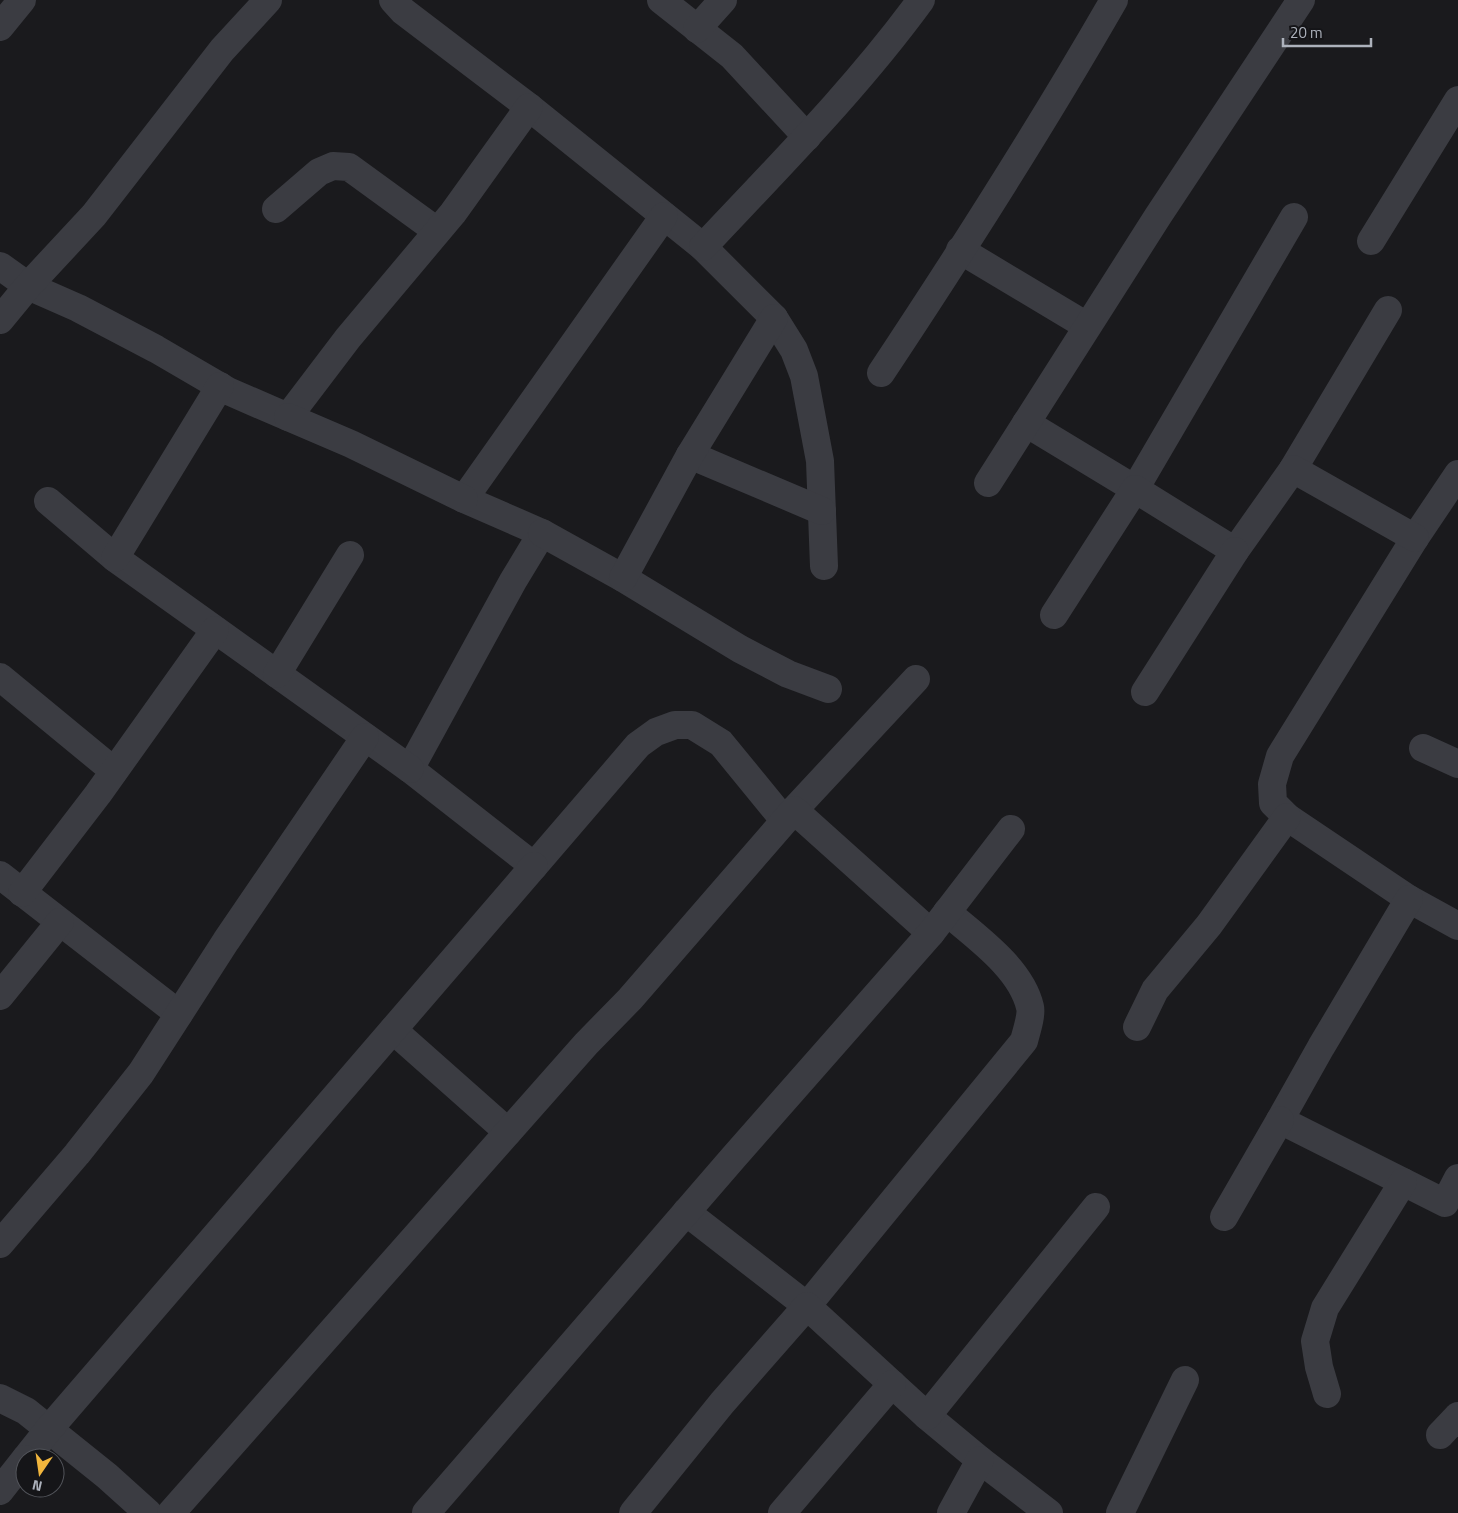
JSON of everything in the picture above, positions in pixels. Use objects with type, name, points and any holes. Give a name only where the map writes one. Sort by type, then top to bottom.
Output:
[{"type":"street","points":[[0,27],[22,0]]},
{"type":"street","points":[[0,320],[28,286],[94,215],[222,50],[268,0]]},
{"type":"street","points":[[393,0],[403,11],[528,107],[703,247],[774,318],[794,350],[804,376],[820,461],[824,566]]},
{"type":"street","points":[[661,0],[732,56],[807,137]]},
{"type":"street","points":[[697,29],[723,0]]},
{"type":"street","points":[[703,247],[807,137],[900,28],[921,0]]},
{"type":"street","points":[[881,373],[1066,83],[1114,0]]},
{"type":"street","points":[[988,483],[1158,216],[1301,0]]},
{"type":"street","points":[[1372,241],[1458,100]]},
{"type":"street","points":[[288,417],[348,338],[453,213],[528,107]]},
{"type":"street","points":[[276,209],[319,172],[333,166],[349,167],[437,232]]},
{"type":"street","points":[[464,499],[664,216]]},
{"type":"street","points":[[1054,615],[1135,489],[1294,217]]},
{"type":"street","points":[[960,250],[1087,326]]},
{"type":"street","points":[[0,266],[28,286],[78,308],[156,349],[220,386],[351,444],[464,499],[542,533],[623,578],[740,649],[788,674],[828,689]]},
{"type":"street","points":[[1145,692],[1235,551],[1293,469],[1388,310]]},
{"type":"street","points":[[623,578],[690,455],[774,318]]},
{"type":"street","points":[[115,558],[220,386]]},
{"type":"street","points":[[1026,423],[1235,551]]},
{"type":"street","points":[[690,455],[822,511]]},
{"type":"street","points":[[1293,469],[1415,538]]},
{"type":"street","points":[[1458,474],[1415,538],[1280,756],[1272,784],[1273,804],[1287,817],[1409,899],[1458,926]]},
{"type":"street","points":[[48,501],[115,558],[410,769],[534,866]]},
{"type":"street","points":[[410,769],[542,533]]},
{"type":"street","points":[[277,674],[350,555]]},
{"type":"street","points":[[22,893],[114,771],[215,630]]},
{"type":"street","points":[[0,677],[114,771]]},
{"type":"street","points":[[172,1513],[586,1044],[630,999],[789,815],[916,679]]},
{"type":"street","points":[[34,1448],[638,745],[656,732],[675,725],[692,726],[721,743],[789,815],[931,933]]},
{"type":"street","points":[[0,1244],[77,1154],[141,1072],[226,941],[365,737]]},
{"type":"street","points":[[1423,748],[1458,764]]},
{"type":"street","points":[[1137,1027],[1155,990],[1209,925],[1287,817]]},
{"type":"street","points":[[426,1513],[686,1212],[931,933],[1011,829]]},
{"type":"street","points":[[0,875],[179,1014]]},
{"type":"street","points":[[1224,1217],[1321,1047],[1409,899]]},
{"type":"street","points":[[633,1513],[722,1403],[807,1306],[1024,1041],[1031,1008],[1020,982],[1000,958],[947,912]]},
{"type":"street","points":[[0,996],[60,922]]},
{"type":"street","points":[[393,1030],[508,1132]]},
{"type":"street","points":[[1280,1120],[1451,1207],[1458,1178]]},
{"type":"street","points":[[1327,1394],[1319,1367],[1315,1341],[1325,1308],[1403,1182]]},
{"type":"street","points":[[926,1416],[1096,1207]]},
{"type":"street","points":[[686,1212],[807,1306],[926,1416],[1049,1513]]},
{"type":"street","points":[[1120,1513],[1184,1380]]},
{"type":"street","points":[[782,1513],[892,1384]]},
{"type":"street","points":[[0,1398],[26,1410],[107,1476],[148,1513]]},
{"type":"street","points":[[1440,1436],[1458,1416]]},
{"type":"street","points":[[951,1513],[980,1460]]},
{"type":"street","points":[[0,1491],[15,1473]]}]
